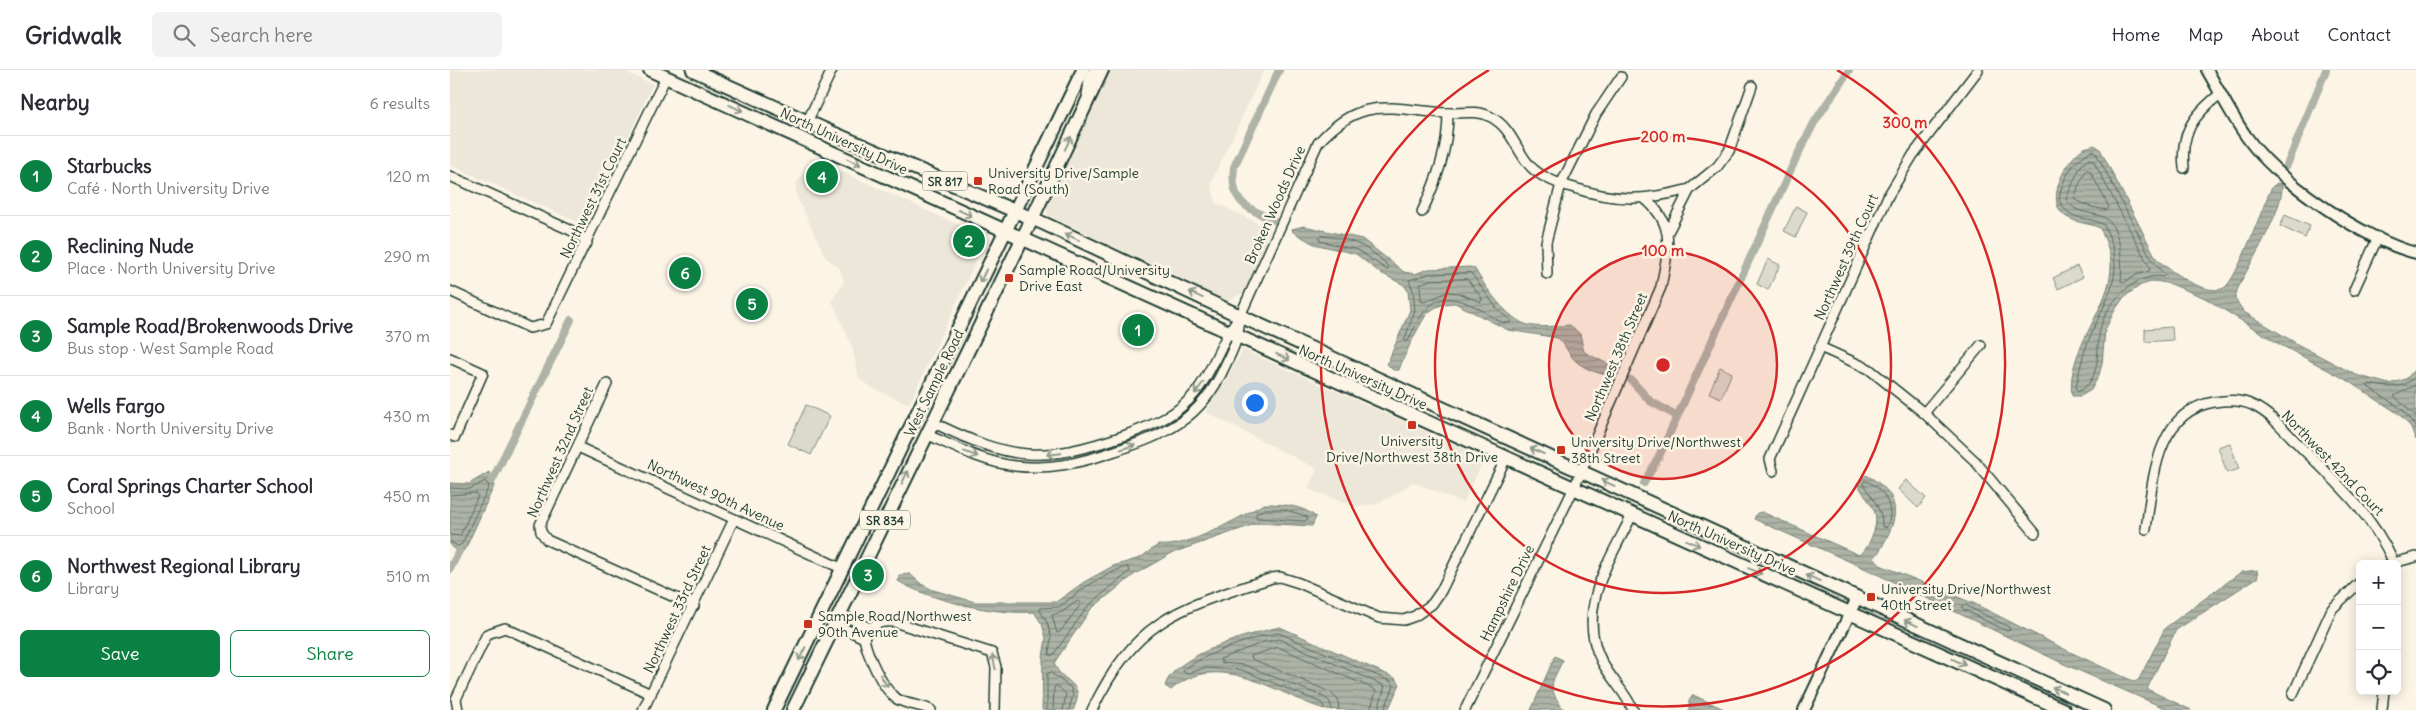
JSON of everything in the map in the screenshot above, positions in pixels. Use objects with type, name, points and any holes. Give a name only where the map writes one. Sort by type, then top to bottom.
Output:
[{"type":"main road","name":"North University Drive","points":[[650,70],[669,72],[788,132],[1004,232],[2064,710]]},
{"type":"main road","name":"North University Drive","points":[[693,70],[807,122],[1032,219],[1240,316],[2104,710]]},
{"type":"main road","name":"West Sample Road","points":[[774,710],[1083,70]]},
{"type":"main road","name":"West Sample Road","points":[[793,710],[1032,219],[1102,70]]},
{"type":"main road","points":[[788,132],[807,122]]},
{"type":"main road","points":[[788,132],[826,130]]},
{"type":"main road","points":[[1366,395],[1374,376]]},
{"type":"main road","points":[[1383,403],[1392,384]]},
{"type":"main road","points":[[866,559],[861,550],[888,492],[891,468]]},
{"type":"main road","points":[[812,669],[816,647],[846,584],[847,576],[843,569]]},
{"type":"street","points":[[807,122],[832,70]]},
{"type":"street","points":[[1086,105],[1089,81],[1094,70]]},
{"type":"street","name":"Northwest 39th Court","points":[[1773,471],[1770,459],[1888,196],[1913,155],[1978,70]]},
{"type":"street","points":[[2207,70],[2246,137],[2283,176],[2313,200],[2378,237],[2416,253]]},
{"type":"street","name":"Northwest 31st Court","points":[[450,292],[530,328],[540,328],[550,320],[669,72]]},
{"type":"street","points":[[1547,274],[1546,242],[1561,184],[1596,114],[1621,77]]},
{"type":"street","name":"Northwest 38th Street","points":[[1644,198],[1668,195],[1690,189],[1717,168],[1729,151],[1752,86]]},
{"type":"street","points":[[2184,168],[2183,154],[2191,124],[2200,110],[2220,94]]},
{"type":"street","name":"Broken Woods Drive","points":[[926,434],[963,451],[997,463],[1044,468],[1084,462],[1163,434],[1194,412],[1214,388],[1223,371],[1240,316],[1318,143],[1334,125],[1354,112],[1376,108],[1413,109],[1448,113],[1468,111],[1490,117],[1508,130],[1529,165],[1541,176],[1597,196],[1618,199],[1644,198]]},
{"type":"street","points":[[1422,212],[1445,155],[1448,113]]},
{"type":"street","points":[[450,176],[580,234],[587,243]]},
{"type":"street","name":"Northwest 38th Street","points":[[1668,232],[1690,189]]},
{"type":"street","name":"Northwest 38th Street","points":[[1574,488],[1659,294],[1666,263],[1668,232],[1663,218],[1656,208],[1644,198]]},
{"type":"street","points":[[580,234],[592,232]]},
{"type":"street","points":[[2354,290],[2378,237]]},
{"type":"street","name":"Broken Woods Drive","points":[[932,422],[969,440],[1000,450],[1044,455],[1081,450],[1160,422],[1189,400],[1204,381],[1233,334]]},
{"type":"street","points":[[1924,413],[1981,345]]},
{"type":"street","points":[[1820,347],[1869,369],[1924,413],[1975,460],[2035,533]]},
{"type":"street","points":[[450,358],[484,373],[455,437],[450,435]]},
{"type":"street","points":[[1212,366],[1223,371]]},
{"type":"street","name":"Northwest 32nd Street","points":[[607,384],[540,525],[541,532],[547,540],[694,606]]},
{"type":"street","name":"Northwest 42nd Court","points":[[2146,528],[2157,459],[2170,429],[2182,416],[2208,403],[2237,400],[2251,405],[2270,416],[2319,464],[2372,523],[2390,560]]},
{"type":"street","points":[[1160,422],[1163,434]]},
{"type":"street","name":"Northwest 90th Avenue","points":[[578,447],[843,569]]},
{"type":"street","points":[[997,463],[1000,450]]},
{"type":"street","points":[[1081,450],[1084,462]]},
{"type":"street","points":[[1092,710],[1120,660],[1146,633],[1174,614],[1198,602],[1272,578],[1280,577],[1299,583],[1379,618],[1404,620],[1425,610],[1441,591],[1506,458]]},
{"type":"street","name":"Hampshire Drive","points":[[1464,710],[1574,488]]},
{"type":"street","points":[[1632,515],[1597,591],[1590,621],[1591,634],[1602,662],[1633,710]]},
{"type":"street","name":"Northwest 33rd Street","points":[[643,710],[734,519]]},
{"type":"street","points":[[2401,561],[2416,558]]},
{"type":"street","points":[[2293,694],[2332,609],[2356,586]]},
{"type":"street","points":[[1804,710],[1857,598]]},
{"type":"street","points":[[837,619],[870,628]]},
{"type":"street","points":[[837,619],[864,638],[870,660],[890,692],[898,700],[921,705],[931,710]]},
{"type":"street","points":[[864,638],[870,628],[876,623],[894,622],[992,653],[996,667],[995,710]]},
{"type":"street","points":[[458,710],[456,699],[488,634],[496,629],[505,628],[651,694]]},
{"type":"street","points":[[2382,710],[2384,695]]},
{"type":"shaded area","points":[[450,70],[621,70],[653,84],[586,226],[450,165]]},
{"type":"shaded area","points":[[1111,70],[1264,70],[1211,183],[1216,203],[1270,229],[1246,292],[1227,301],[1048,215],[1045,207]]},
{"type":"shaded area","points":[[814,159],[987,238],[909,404],[876,390],[859,379],[852,346],[832,301],[844,281],[839,267],[826,258],[796,195],[796,183]]},
{"type":"shaded area","points":[[1796,206],[1807,212],[1796,237],[1784,231]]},
{"type":"shaded area","points":[[2285,215],[2310,226],[2305,238],[2280,226]]},
{"type":"shaded area","points":[[1768,259],[1780,265],[1768,290],[1757,284]]},
{"type":"shaded area","points":[[2077,266],[2083,277],[2058,289],[2053,278]]},
{"type":"shaded area","points":[[2172,327],[2173,340],[2145,342],[2145,329]]},
{"type":"shaded area","points":[[1243,350],[1485,458],[1463,503],[1413,482],[1393,496],[1375,504],[1357,507],[1308,489],[1317,469],[1206,412]]},
{"type":"shaded area","points":[[1720,367],[1732,373],[1721,398],[1709,393]]},
{"type":"shaded area","points":[[806,405],[830,416],[811,455],[788,444]]},
{"type":"shaded area","points":[[2230,443],[2239,469],[2227,473],[2218,447]]},
{"type":"shaded area","points":[[1906,480],[1926,498],[1918,508],[1898,489]]},
{"type":"water","points":[[2095,145],[2100,149],[2156,258],[2178,275],[2207,289],[2216,290],[2224,288],[2229,282],[2243,257],[2272,187],[2277,183],[2282,184],[2282,192],[2276,213],[2239,285],[2235,299],[2244,312],[2299,345],[2356,375],[2389,384],[2406,379],[2416,368],[2416,440],[2410,426],[2399,414],[2343,378],[2279,344],[2205,298],[2171,284],[2155,281],[2141,285],[2124,297],[2105,330],[2102,364],[2099,375],[2091,390],[2081,396],[2072,396],[2075,362],[2104,297],[2109,281],[2111,260],[2100,228],[2065,216],[2057,205],[2056,197],[2061,178],[2071,160],[2084,148]]},
{"type":"water","points":[[1304,226],[1362,239],[1404,272],[1415,274],[1428,269],[1470,267],[1475,269],[1497,302],[1513,317],[1520,322],[1533,326],[1570,325],[1580,334],[1584,352],[1614,367],[1616,374],[1611,375],[1592,371],[1575,361],[1558,338],[1508,330],[1455,303],[1441,305],[1429,312],[1417,330],[1399,370],[1393,370],[1387,364],[1410,310],[1408,291],[1404,285],[1379,272],[1356,254],[1314,244],[1293,232],[1292,229]]},
{"type":"water","points":[[489,472],[494,486],[465,550],[456,551],[450,544],[450,483],[469,484]]},
{"type":"water","points":[[1866,475],[1883,486],[1889,493],[1894,507],[1892,525],[1882,547],[1874,558],[1880,565],[1975,604],[2135,682],[2139,679],[2165,628],[2241,572],[2257,570],[2258,577],[2176,630],[2147,689],[2191,710],[2169,710],[2064,664],[1864,568],[1754,519],[1757,513],[1762,512],[1859,555],[1864,551],[1872,536],[1876,520],[1873,508],[1857,483]]},
{"type":"water","points":[[1264,504],[1298,508],[1316,517],[1312,526],[1258,523],[1172,553],[1135,574],[1091,609],[1054,663],[1057,670],[1075,688],[1077,701],[1073,710],[1042,710],[1043,657],[1046,638],[1042,624],[1034,612],[1001,611],[964,605],[928,595],[898,581],[899,575],[910,574],[921,584],[933,590],[975,602],[1056,602],[1084,582],[1113,566],[1140,558],[1158,545],[1183,542],[1212,531]]},
{"type":"water","points":[[1280,627],[1395,678],[1400,684],[1388,710],[1324,709],[1248,678],[1228,674],[1208,673],[1189,678],[1171,690],[1165,686],[1171,675],[1197,655],[1233,640]]},
{"type":"water","points":[[1555,656],[1563,660],[1555,675],[1552,686],[1555,696],[1564,710],[1531,710]]},
{"type":"water","points":[[1693,695],[1726,710],[1689,710],[1689,701]]},
{"type":"waterway","points":[[1273,220],[1254,211],[1241,201],[1234,188],[1233,179],[1234,167],[1279,70]]},
{"type":"waterway","points":[[1644,483],[1659,456],[1797,156],[1814,123],[1849,70]]},
{"type":"waterway","points":[[2287,165],[2326,70]]},
{"type":"waterway","points":[[492,481],[571,320]]},
{"type":"waterway","points":[[1631,380],[1650,401],[1677,416]]},
{"type":"waterway","points":[[450,569],[459,551]]},
{"type":"place","name":"Wells Fargo","points":[[822,177]]},
{"type":"place","name":"University Drive/Sample Road (South)","points":[[978,181]]},
{"type":"place","name":"Reclining Nude","points":[[969,241]]},
{"type":"place","name":"Northwest Regional Library","points":[[685,273]]},
{"type":"place","name":"Sample Road/University Drive East","points":[[1009,278]]},
{"type":"place","name":"Coral Springs Charter School","points":[[752,304]]},
{"type":"place","name":"Starbucks","points":[[1138,330]]},
{"type":"place","name":"University Drive/Northwest 38th Drive","points":[[1412,425]]},
{"type":"place","name":"University Drive/Northwest 38th Street","points":[[1561,450]]},
{"type":"place","name":"Sample Road/Brokenwoods Drive","points":[[868,575]]},
{"type":"place","name":"University Drive/Northwest 40th Street","points":[[1871,597]]},
{"type":"place","name":"Sample Road/Northwest 90th Avenue","points":[[808,624]]}]
